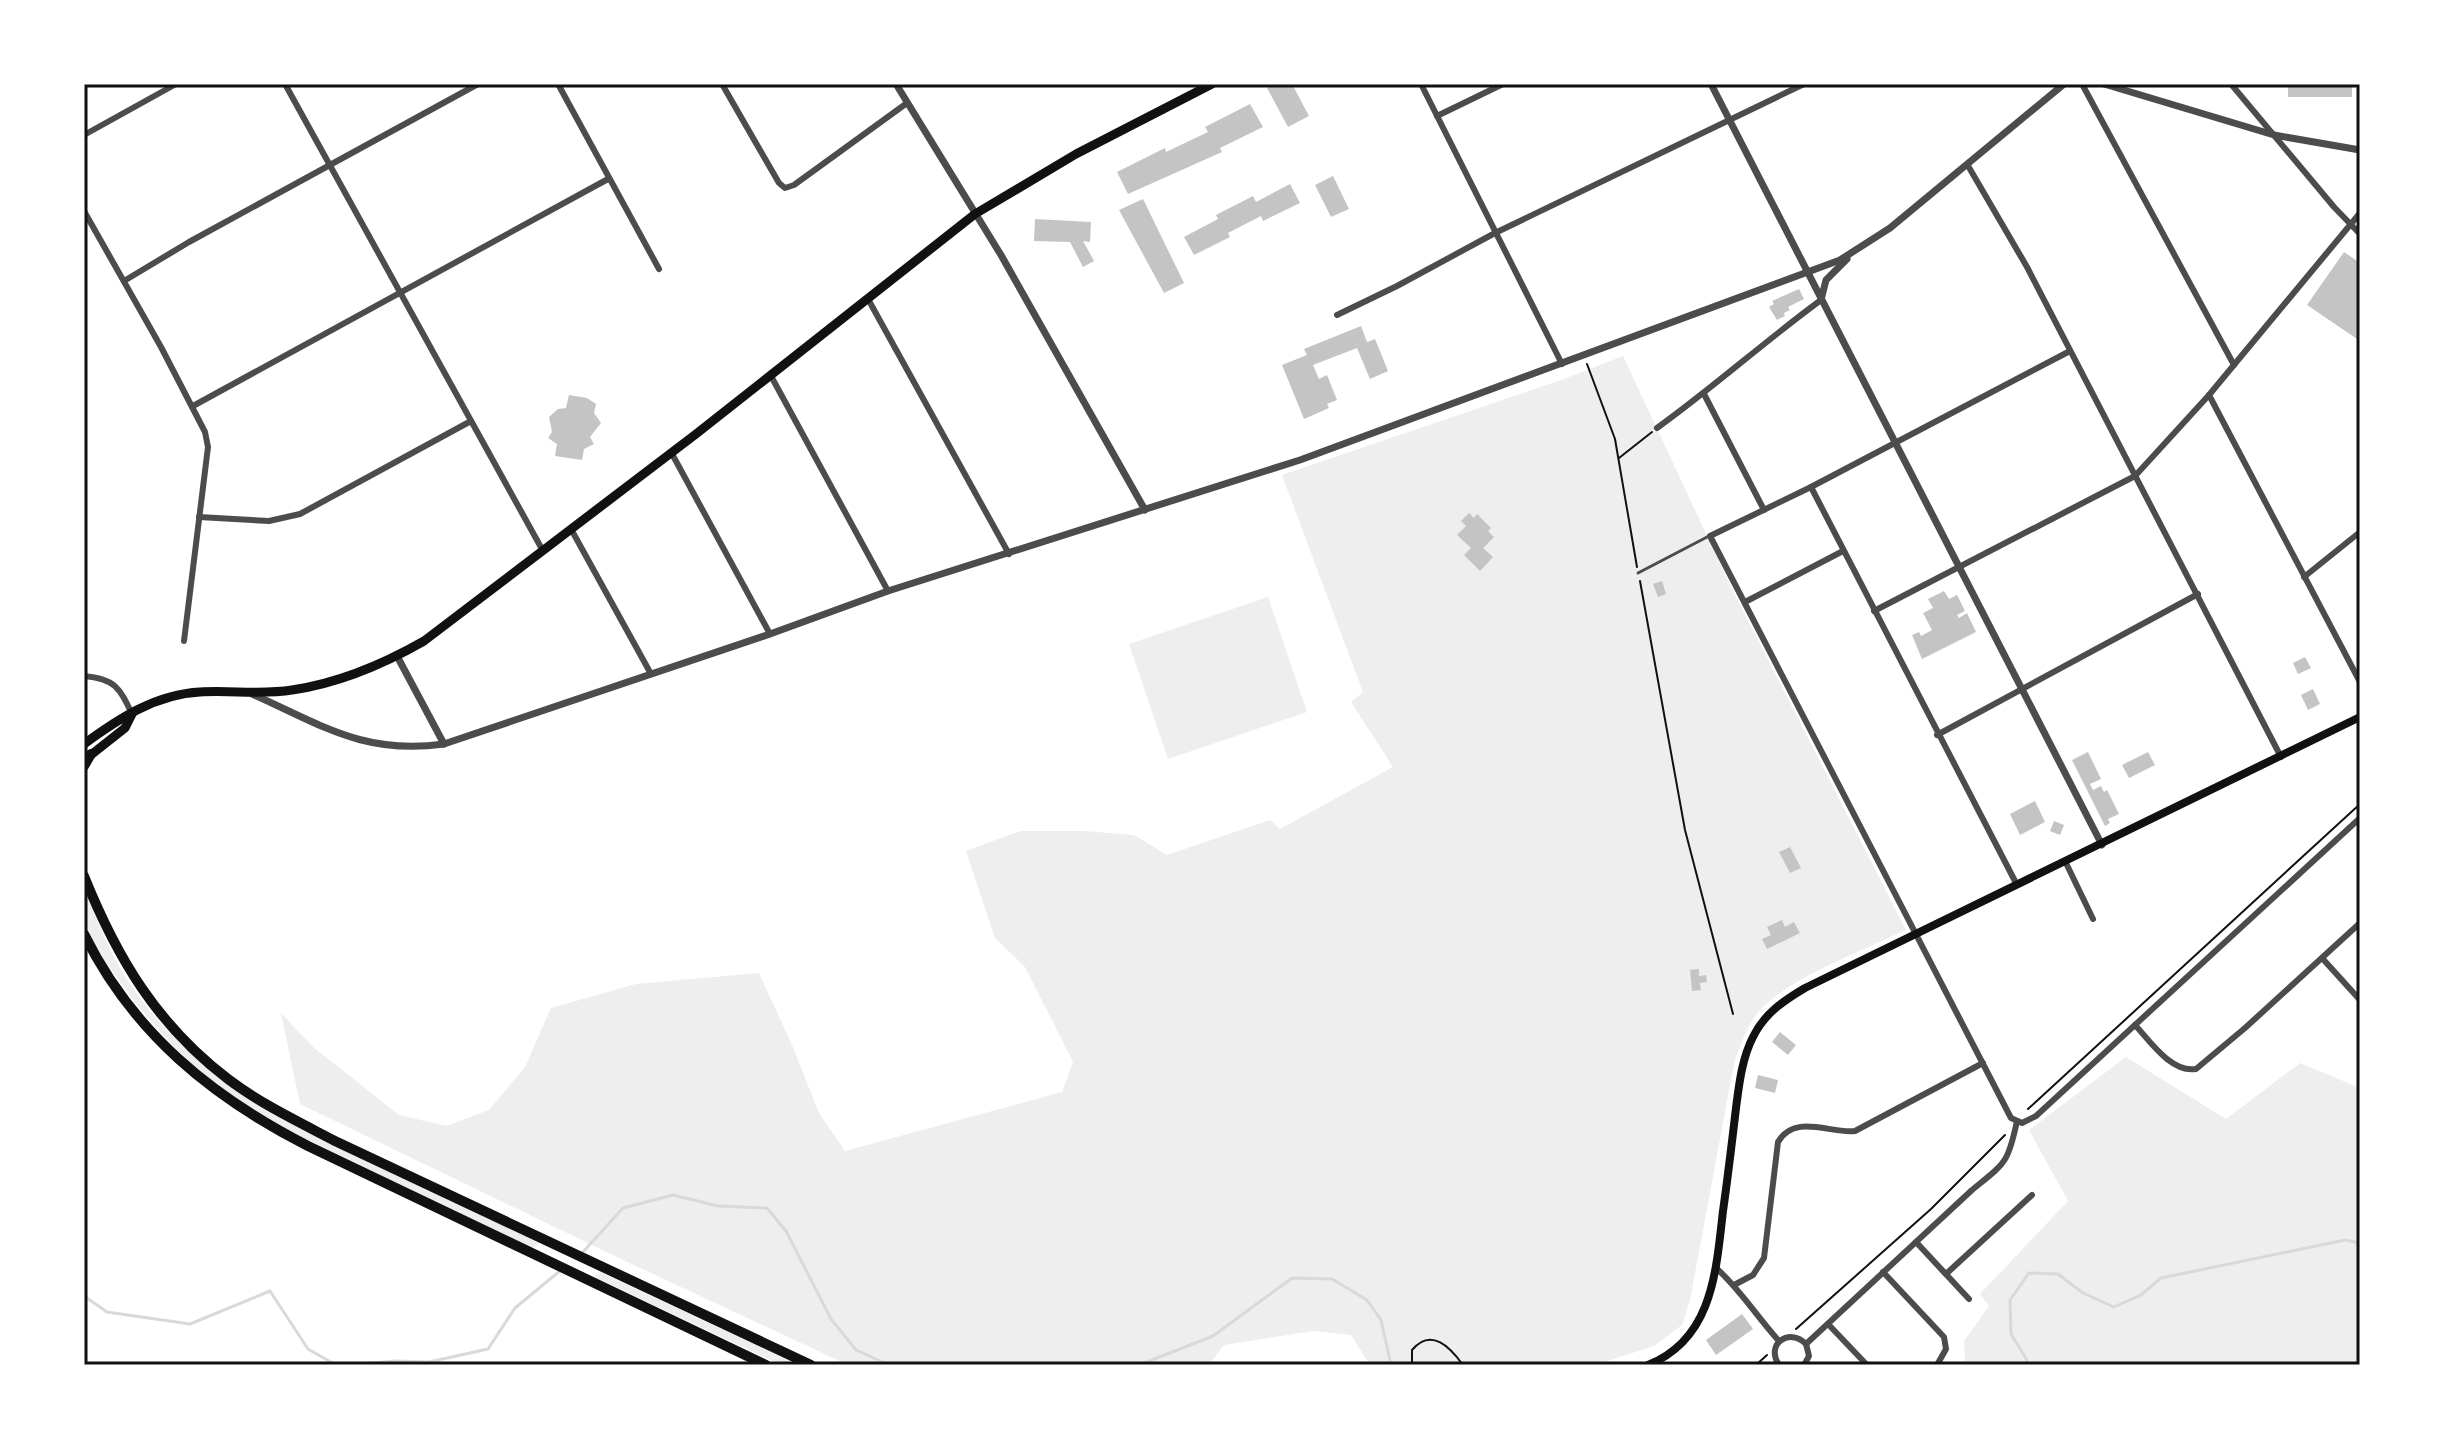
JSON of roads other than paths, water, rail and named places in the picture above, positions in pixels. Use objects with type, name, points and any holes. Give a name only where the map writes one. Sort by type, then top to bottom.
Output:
[{"type":"highway","points":[[84,876],[104,926],[136,982],[176,1032],[229,1080],[288,1117],[335,1141],[811,1365]]},
{"type":"highway","points":[[84,934],[111,979],[151,1031],[176,1059],[216,1091],[283,1133],[766,1365]]},
{"type":"main road","points":[[84,744],[115,720],[175,695],[289,691],[355,675],[397,656],[450,622],[543,551],[975,214],[1076,154],[1212,84]]},
{"type":"main road","points":[[86,760],[125,728],[132,714]]},
{"type":"main road","points":[[1648,1365],[1672,1352],[1693,1331],[1708,1303],[1716,1268],[1738,1093],[1747,1052],[1754,1035],[1774,1008],[1784,1000],[2360,717]]},
{"type":"street","points":[[84,135],[176,84]]},
{"type":"street","points":[[285,84],[543,551]]},
{"type":"street","points":[[124,281],[189,242],[478,84]]},
{"type":"street","points":[[558,84],[659,269]]},
{"type":"street","points":[[722,84],[783,187],[794,185],[907,103]]},
{"type":"street","points":[[896,84],[1001,255],[1145,510]]},
{"type":"street","points":[[1421,84],[1562,364]]},
{"type":"street","points":[[1437,116],[1503,84]]},
{"type":"street","points":[[1711,84],[2102,845]]},
{"type":"street","points":[[1337,315],[1408,281],[1495,233],[1804,84]]},
{"type":"street","points":[[246,691],[336,733],[363,742],[403,747],[444,744],[888,591],[1369,436],[1840,260],[1890,228],[2064,84]]},
{"type":"street","points":[[2082,84],[2234,365]]},
{"type":"street","points":[[2104,84],[2274,135],[2360,150]]},
{"type":"street","points":[[2231,84],[2360,234]]},
{"type":"street","points":[[1967,164],[2027,267],[2281,757]]},
{"type":"street","points":[[193,406],[608,179]]},
{"type":"street","points":[[84,211],[205,432],[208,447],[184,641]]},
{"type":"street","points":[[1874,611],[2135,476],[2209,395],[2360,213]]},
{"type":"street","points":[[1657,428],[1821,300],[1826,280],[1856,250]]},
{"type":"street","points":[[868,299],[1009,554]]},
{"type":"street","points":[[2070,351],[1811,487],[1710,536],[2006,1110],[2022,1123],[2036,1116],[2359,821]]},
{"type":"street","points":[[771,376],[888,591]]},
{"type":"street","points":[[1704,394],[1764,510]]},
{"type":"street","points":[[2209,395],[2360,682]]},
{"type":"street","points":[[199,517],[269,521],[300,514],[471,421]]},
{"type":"street","points":[[671,452],[770,634]]},
{"type":"street","points":[[1811,487],[2017,886]]},
{"type":"street","points":[[571,529],[651,674]]},
{"type":"street","points":[[2304,577],[2360,532]]},
{"type":"street","points":[[1745,602],[1843,551]]},
{"type":"street","points":[[1937,735],[2198,594]]},
{"type":"street","points":[[397,656],[444,744]]},
{"type":"street","points":[[84,676],[102,678],[115,685],[132,714]]},
{"type":"street","points":[[2066,863],[2093,919]]},
{"type":"street","points":[[2135,1025],[2174,1066],[2187,1071],[2196,1069],[2360,923]]},
{"type":"street","points":[[2322,958],[2360,1000]]},
{"type":"street","points":[[1734,1285],[1753,1275],[1764,1258],[1778,1142],[1787,1131],[1806,1126],[1855,1131],[1983,1063]]},
{"type":"street","points":[[1806,1344],[2001,1167],[2010,1155],[2017,1121]]},
{"type":"street","points":[[1946,1274],[2032,1195]]},
{"type":"street","points":[[1916,1242],[1969,1299]]},
{"type":"street","points":[[1716,1268],[1734,1285],[1779,1341]]},
{"type":"street","points":[[1883,1272],[1944,1337],[1946,1349],[1937,1365]]},
{"type":"street","points":[[1828,1324],[1867,1365]]},
{"type":"street","points":[[1779,1365],[1774,1354],[1779,1341],[1789,1335],[1806,1344],[1809,1356],[1804,1365]]},
{"type":"lane","points":[[1638,573],[1710,536]]},
{"type":"waterway","points":[[583,1252],[623,1208],[673,1195],[718,1206],[767,1208],[786,1231],[831,1319],[856,1350],[889,1365]]},
{"type":"waterway","points":[[2025,1365],[2027,1360],[2011,1334],[2010,1300],[2029,1273],[2058,1274],[2083,1293],[2114,1307],[2141,1295],[2161,1278],[2345,1240],[2360,1243]]},
{"type":"waterway","points":[[350,1365],[429,1362],[488,1349],[515,1308],[561,1270]]},
{"type":"waterway","points":[[1139,1365],[1213,1336],[1292,1278],[1332,1279],[1367,1300],[1381,1320],[1391,1365]]},
{"type":"waterway","points":[[84,1296],[107,1312],[190,1324],[270,1291],[308,1349],[336,1365]]}]
